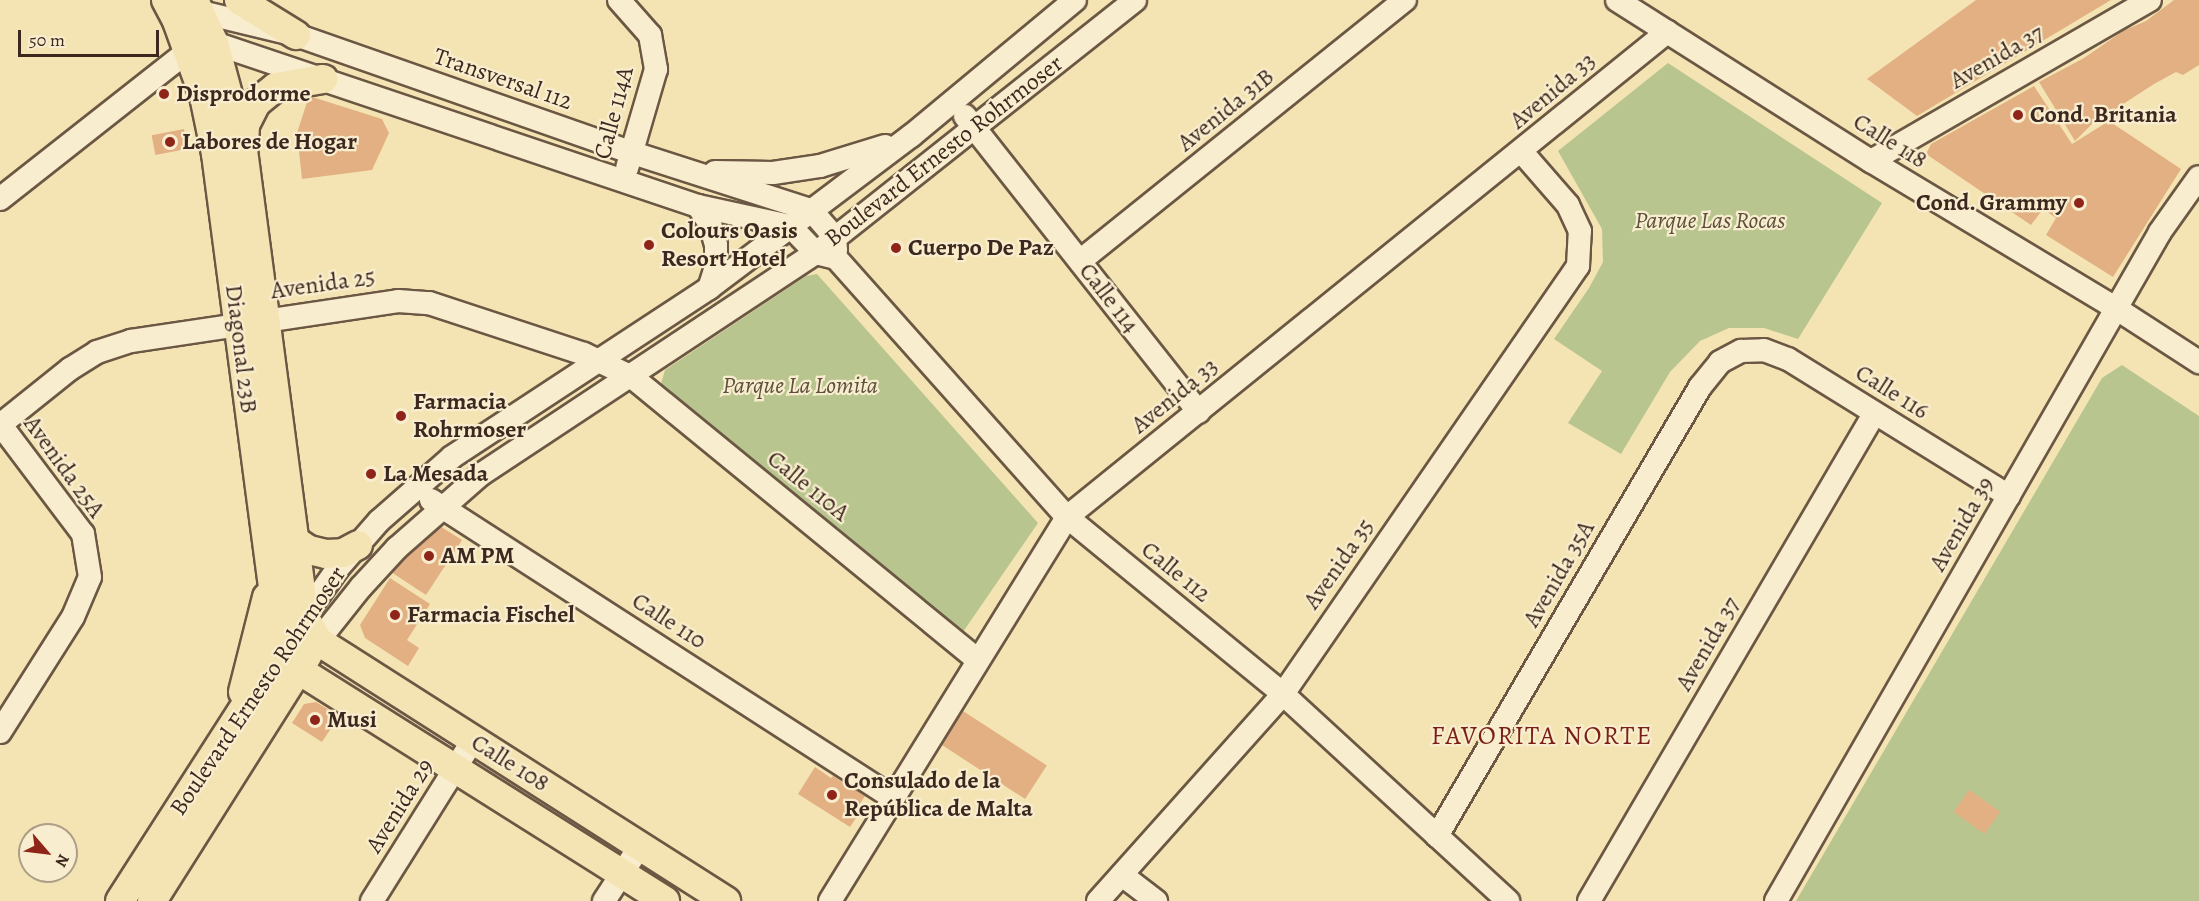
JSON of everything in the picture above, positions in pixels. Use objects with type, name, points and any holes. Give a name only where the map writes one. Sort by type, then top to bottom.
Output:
[{"type":"main road","points":[[239,0],[296,35]]},
{"type":"main road","points":[[185,8],[201,47]]},
{"type":"main road","name":"Diagonal 23B","points":[[201,47],[243,150],[304,616]]},
{"type":"main road","name":"Diagonal 23B","points":[[201,47],[204,96],[216,154],[272,577],[289,659]]},
{"type":"main road","points":[[243,150],[245,125],[256,103],[276,87],[323,79]]},
{"type":"main road","points":[[294,540],[309,550],[326,554],[343,553],[358,545]]},
{"type":"main road","points":[[233,724],[272,577]]},
{"type":"main road","name":"Calle 108","points":[[304,616],[318,641],[726,901]]},
{"type":"main road","name":"Boulevard Ernesto Rohrmoser","points":[[152,901],[289,659],[304,616]]},
{"type":"main road","name":"Boulevard Ernesto Rohrmoser","points":[[120,901],[233,724],[289,659],[318,641]]},
{"type":"main road","name":"Calle 108","points":[[289,659],[456,769],[665,901]]},
{"type":"street","name":"Calle 114A","points":[[619,0],[650,35],[656,69],[623,181]]},
{"type":"street","name":"Boulevard Ernesto Rohrmoser","points":[[304,616],[379,521],[452,457],[709,288],[911,136],[1075,0]]},
{"type":"street","name":"Boulevard Ernesto Rohrmoser","points":[[318,641],[368,579],[441,507],[480,475],[829,249],[974,127],[1135,0]]},
{"type":"street","name":"Avenida 31B","points":[[1080,261],[1405,0]]},
{"type":"street","name":"Calle 118","points":[[1617,0],[1871,161],[2117,309],[2199,362]]},
{"type":"street","name":"Avenida 37","points":[[1871,161],[2150,0]]},
{"type":"street","name":"Transversal 112","points":[[185,8],[296,35],[633,153],[811,210]]},
{"type":"street","name":"Avenida 33","points":[[830,901],[1067,517],[1522,152],[1667,32]]},
{"type":"street","points":[[0,199],[201,47],[323,79],[698,206],[790,226]]},
{"type":"street","name":"Calle 114","points":[[954,100],[1199,412]]},
{"type":"street","points":[[677,167],[724,173],[772,173],[820,166],[867,154],[911,136]]},
{"type":"street","name":"Avenida 35","points":[[1098,901],[1283,694],[1578,266],[1580,231],[1568,205],[1522,152]]},
{"type":"street","name":"Avenida 39","points":[[1776,901],[2160,232],[2199,177]]},
{"type":"street","points":[[698,206],[710,224],[716,245],[716,267],[709,288]]},
{"type":"street","name":"Calle 112","points":[[811,210],[829,249],[1067,517],[1283,694],[1509,901]]},
{"type":"street","name":"Calle 112","points":[[790,226],[829,249]]},
{"type":"street","name":"Avenida 25","points":[[0,424],[70,369],[98,352],[131,341],[398,301],[429,303],[584,354],[599,362]]},
{"type":"street","name":"Calle 116","points":[[1741,351],[1764,350],[1788,359],[2009,496]]},
{"type":"street","name":"Avenida 35A","points":[[1437,836],[1700,387],[1720,362],[1741,351]]},
{"type":"street","name":"Calle 110A","points":[[599,362],[632,377],[978,660]]},
{"type":"street","name":"Avenida 37","points":[[1589,901],[1874,414]]},
{"type":"street","name":"Avenida 25A","points":[[0,424],[83,534],[90,577],[73,616],[0,732]]},
{"type":"street","name":"Calle 110","points":[[415,488],[893,798]]},
{"type":"street","name":"Avenida 29","points":[[372,901],[473,740]]},
{"type":"street","points":[[604,901],[640,846]]},
{"type":"street","points":[[1122,875],[1156,901]]},
{"type":"green space","name":"Parque Las Rocas","points":[[1668,63],[1882,203],[1798,339],[1764,328],[1729,328],[1700,341],[1670,372],[1621,454],[1568,423],[1602,371],[1554,339],[1589,288],[1603,262],[1602,229],[1558,151]]},
{"type":"green space","name":"Parque La Lomita","points":[[817,274],[1038,523],[963,632],[954,633],[837,527],[660,387],[665,370],[806,276]]},
{"type":"green space","points":[[2122,365],[2199,416],[2199,901],[1796,901],[2102,378]]},
{"type":"building","points":[[1976,0],[2111,0],[1917,116],[1867,79]]},
{"type":"building","points":[[2174,0],[2199,0],[2199,65],[2183,75],[2176,72],[2154,84],[2091,125],[2075,141],[2039,82],[2084,58],[2123,31],[2146,21]]},
{"type":"building","name":"Cond. Grammy","points":[[2034,86],[2072,144],[2109,121],[2181,169],[2113,277],[2046,235],[2056,218],[2043,209],[2031,225],[1926,154],[1931,144]]},
{"type":"building","points":[[309,96],[382,119],[389,133],[372,170],[302,179],[297,133]]},
{"type":"building","name":"Labores de Hogar","points":[[184,129],[188,149],[155,155],[152,135]]},
{"type":"building","name":"AM PM","points":[[435,523],[462,540],[426,595],[391,572]]},
{"type":"building","name":"Farmacia Fischel","points":[[390,578],[430,604],[407,640],[419,648],[408,666],[365,638],[360,625]]},
{"type":"building","name":"Musi","points":[[316,702],[339,716],[322,742],[292,723],[304,704]]},
{"type":"building","points":[[963,711],[1047,765],[1025,799],[941,745]]},
{"type":"building","points":[[815,767],[831,778],[833,776],[842,782],[845,778],[857,786],[855,789],[865,796],[852,816],[856,818],[850,827],[798,794]]},
{"type":"building","points":[[1969,790],[2000,812],[1985,834],[1954,812]]},
{"type":"place","name":"Disprodorme","points":[[164,94]]},
{"type":"place","name":"Cond. Britania","points":[[2018,115]]},
{"type":"place","name":"Labores de Hogar","points":[[170,142]]},
{"type":"place","name":"Cond. Grammy","points":[[2079,203]]},
{"type":"place","name":"Colours Oasis Resort Hotel","points":[[649,245]]},
{"type":"place","name":"Cuerpo De Paz","points":[[896,248]]},
{"type":"place","name":"Farmacia Rohrmoser","points":[[401,416]]},
{"type":"place","name":"La Mesada","points":[[371,474]]},
{"type":"place","name":"AM PM","points":[[429,556]]},
{"type":"place","name":"Farmacia Fischel","points":[[395,615]]},
{"type":"place","name":"Musi","points":[[315,720]]},
{"type":"place","name":"Consulado de la República de Malta","points":[[832,795]]},
{"type":"district","name":"FAVORITA NORTE","points":[[1542,736]]}]
